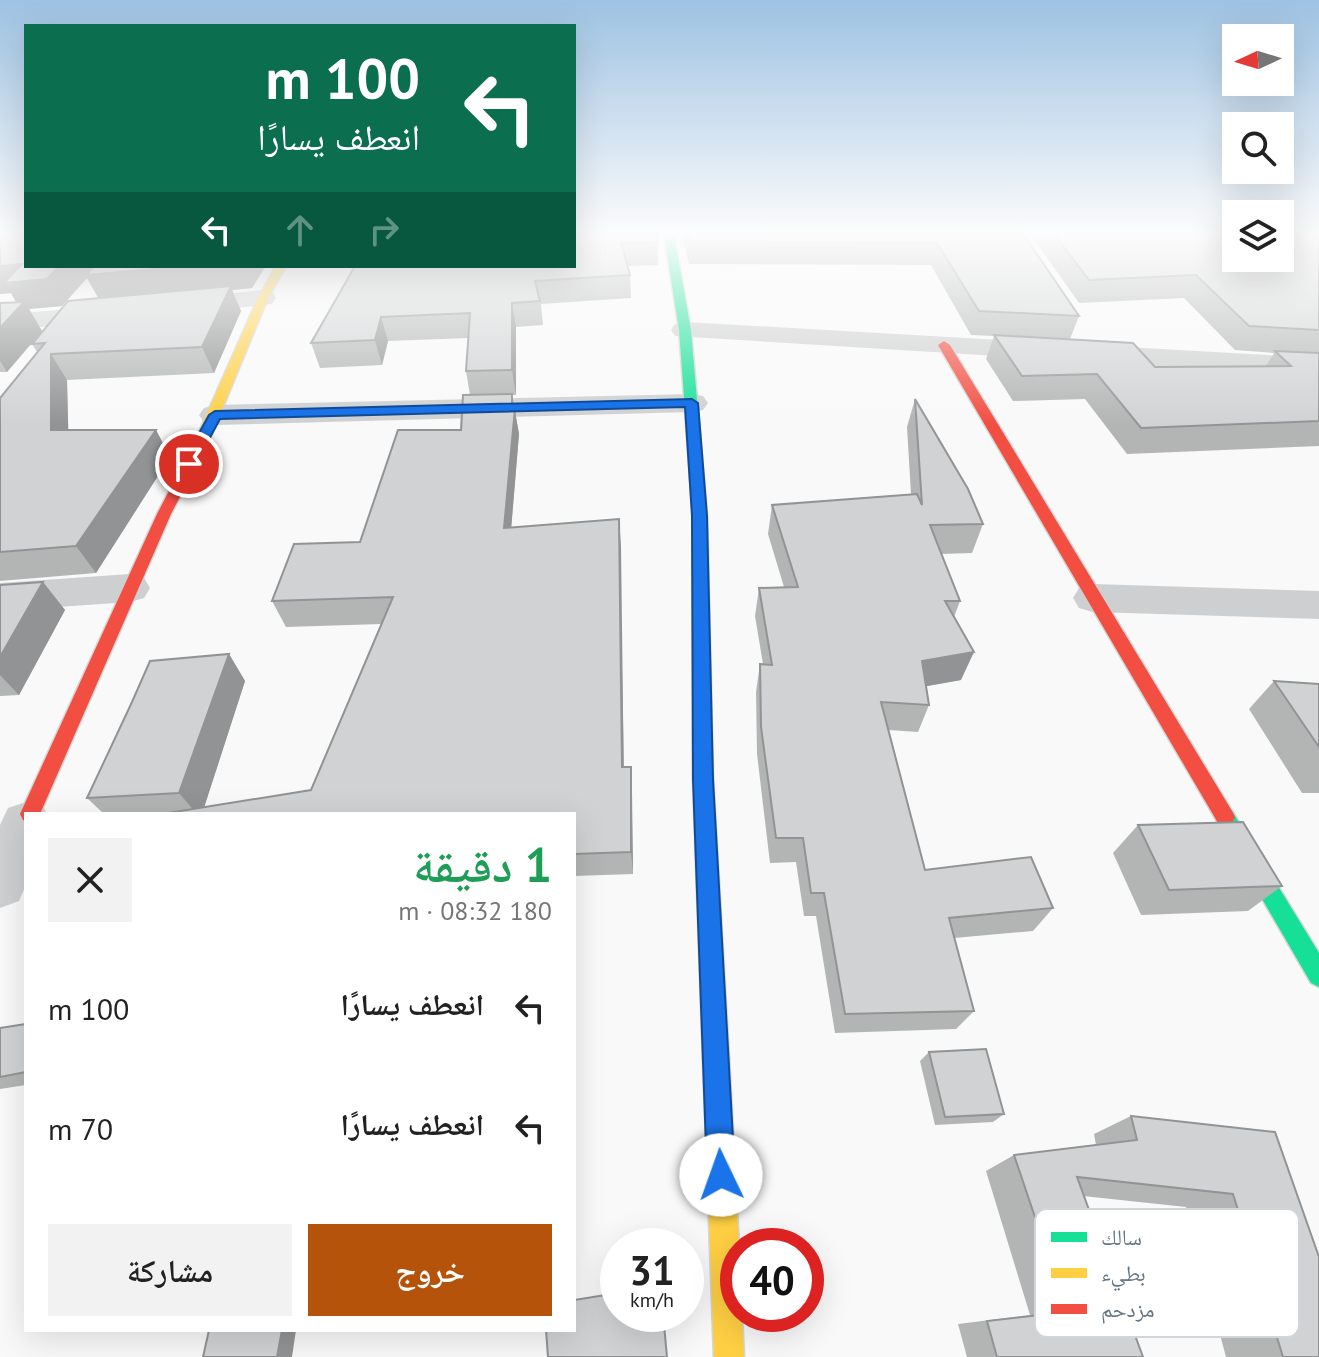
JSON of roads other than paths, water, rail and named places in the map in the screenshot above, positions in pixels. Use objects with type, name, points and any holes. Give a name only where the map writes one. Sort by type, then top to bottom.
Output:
[{"type":"street","points":[[46,350],[87,298]]},
{"type":"street","points":[[0,323],[260,298]]},
{"type":"street","points":[[31,812],[164,514],[215,415],[263,298]]},
{"type":"street","points":[[680,298],[692,403],[700,516],[703,779],[729,1357]]},
{"type":"street","points":[[1078,327],[1096,354]]},
{"type":"street","points":[[685,330],[1319,367]]},
{"type":"street","points":[[944,345],[1319,975]]},
{"type":"street","points":[[215,415],[692,403]]},
{"type":"street","points":[[0,597],[130,588]]},
{"type":"street","points":[[1093,598],[1319,605]]},
{"type":"street","points":[[0,883],[24,829]]}]
